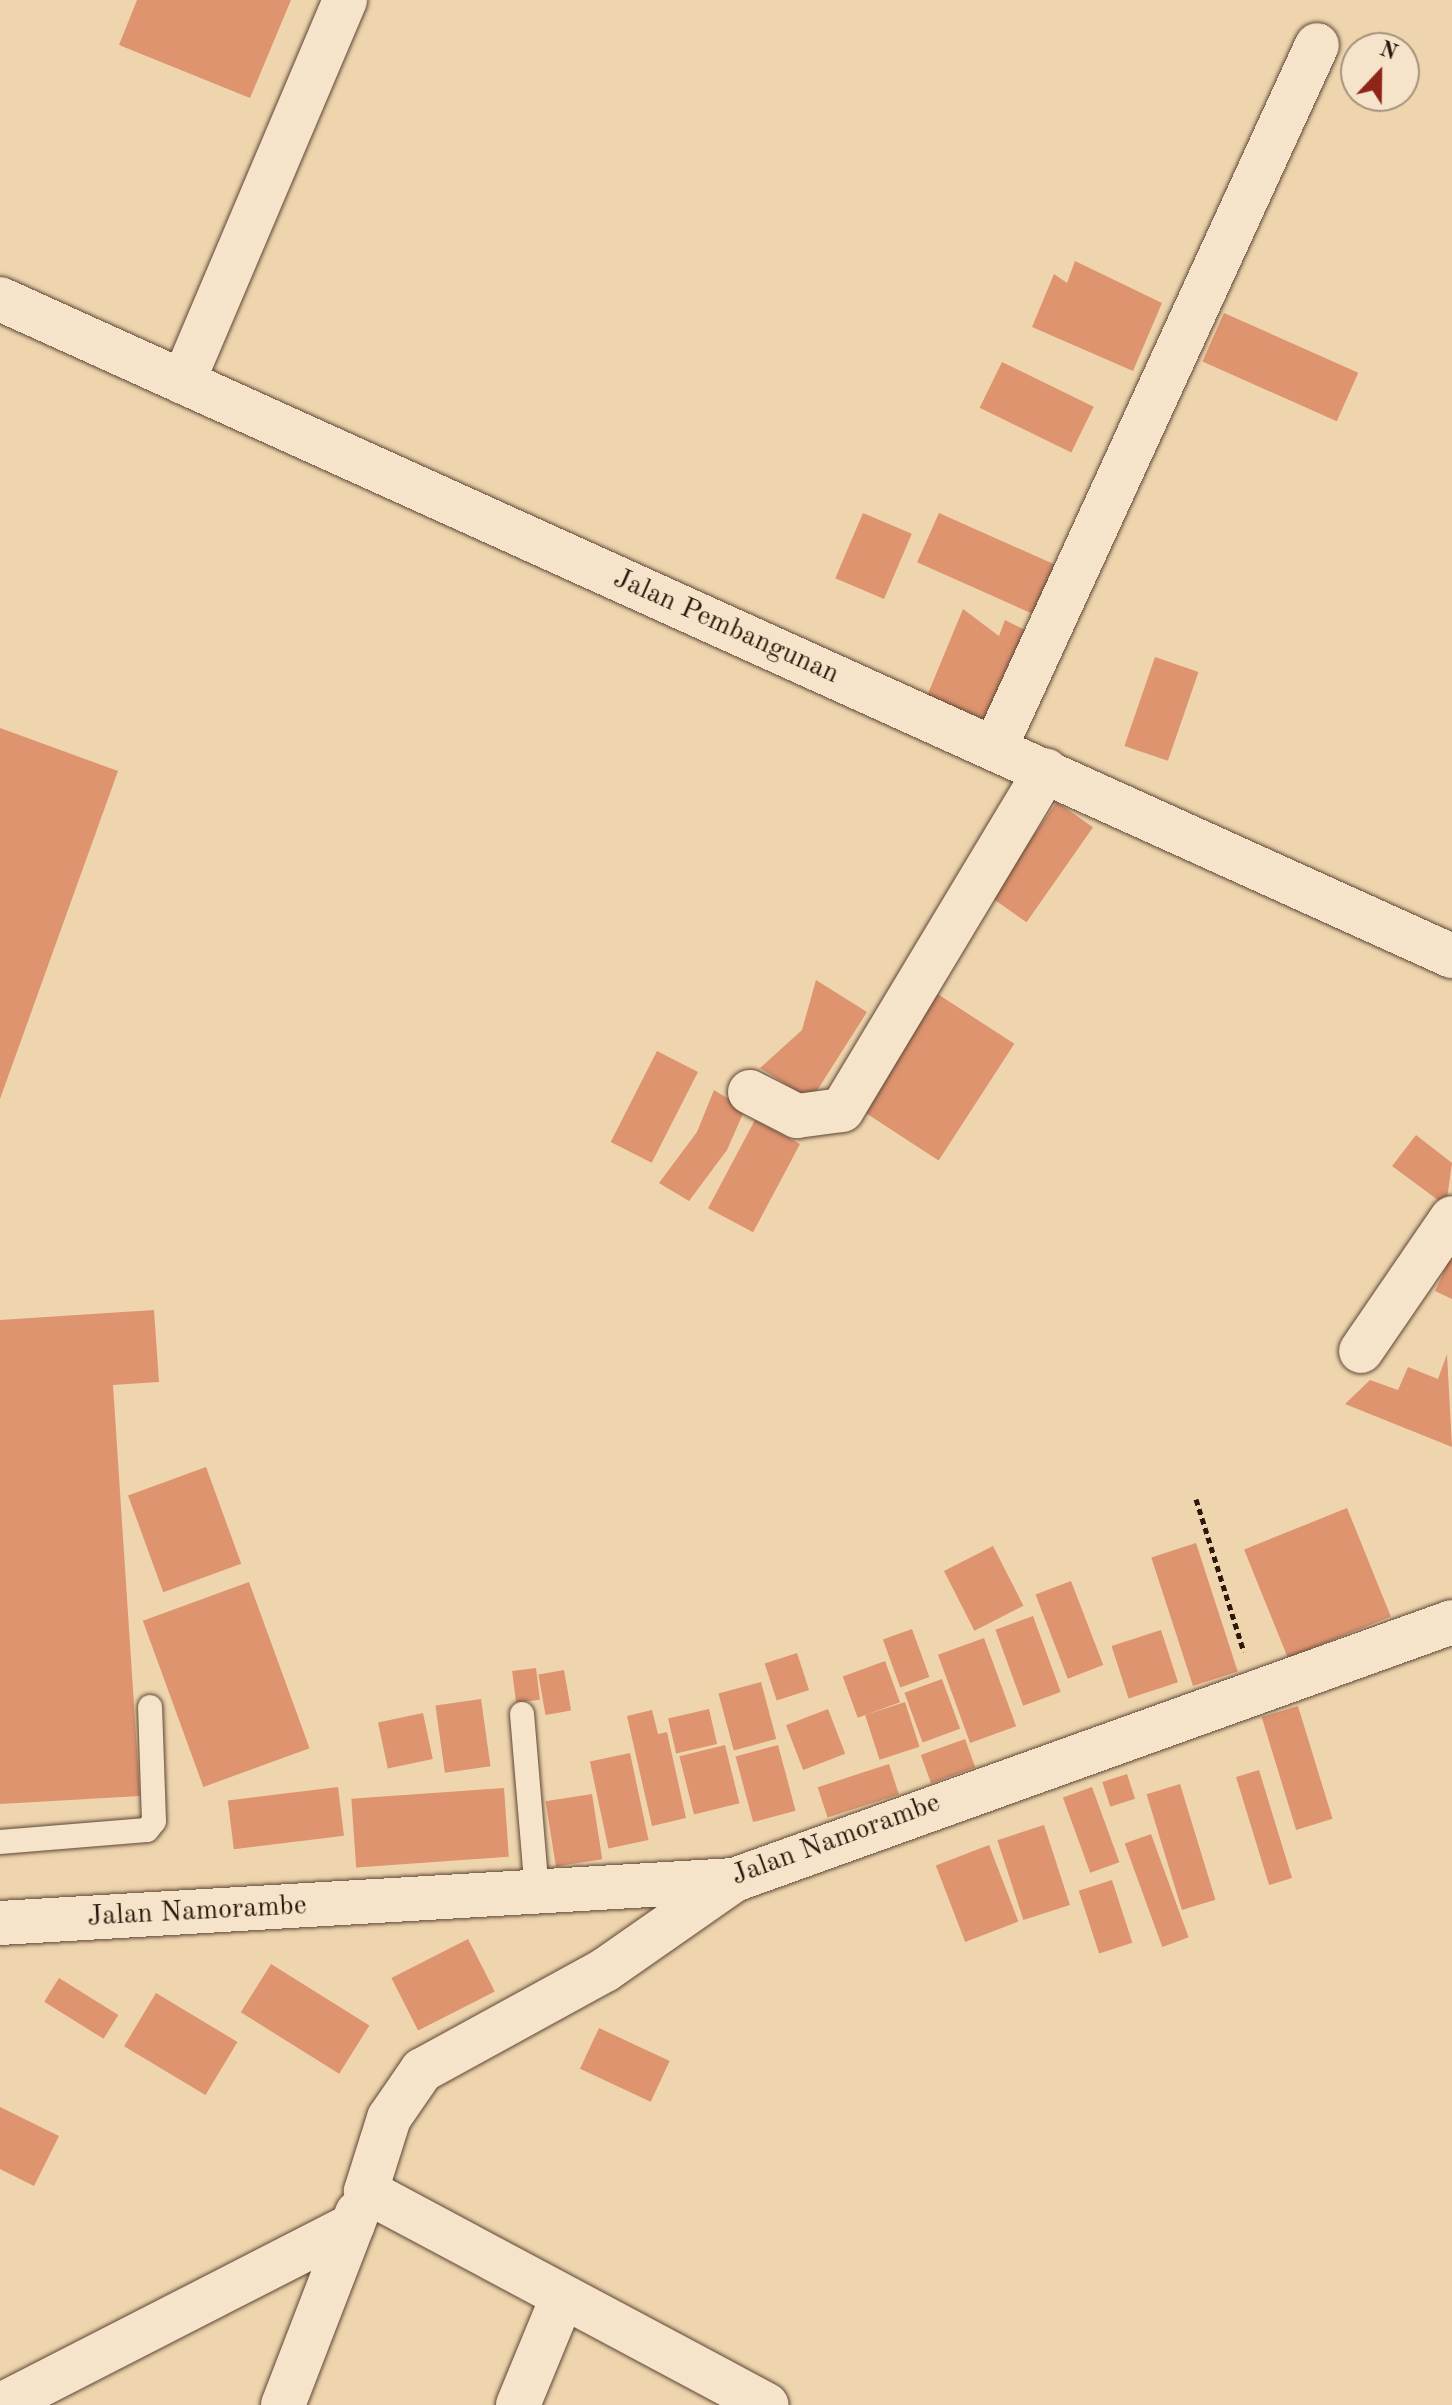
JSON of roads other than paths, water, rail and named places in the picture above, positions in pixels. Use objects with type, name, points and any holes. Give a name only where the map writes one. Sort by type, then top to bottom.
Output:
[{"type":"street","points":[[183,382],[345,0]]},
{"type":"street","points":[[995,748],[1317,45]]},
{"type":"street","name":"Jalan Pembangunan","points":[[0,299],[1452,956]]},
{"type":"street","points":[[750,1092],[797,1116],[842,1110],[1046,771]]},
{"type":"street","points":[[1361,1351],[1452,1218]]},
{"type":"street","name":"Jalan Namorambe","points":[[0,1923],[537,1894],[734,1880],[1254,1688],[1452,1622]]},
{"type":"street","points":[[283,2405],[359,2208],[389,2118],[422,2070],[605,1970],[734,1880]]},
{"type":"street","points":[[359,2208],[562,2298],[742,2398]]},
{"type":"street","points":[[1,2405],[359,2208]]},
{"type":"street","points":[[518,2405],[562,2298]]},
{"type":"lane","points":[[0,1842],[147,1830],[154,1821],[150,1707]]},
{"type":"lane","points":[[522,1714],[537,1894]]}]
